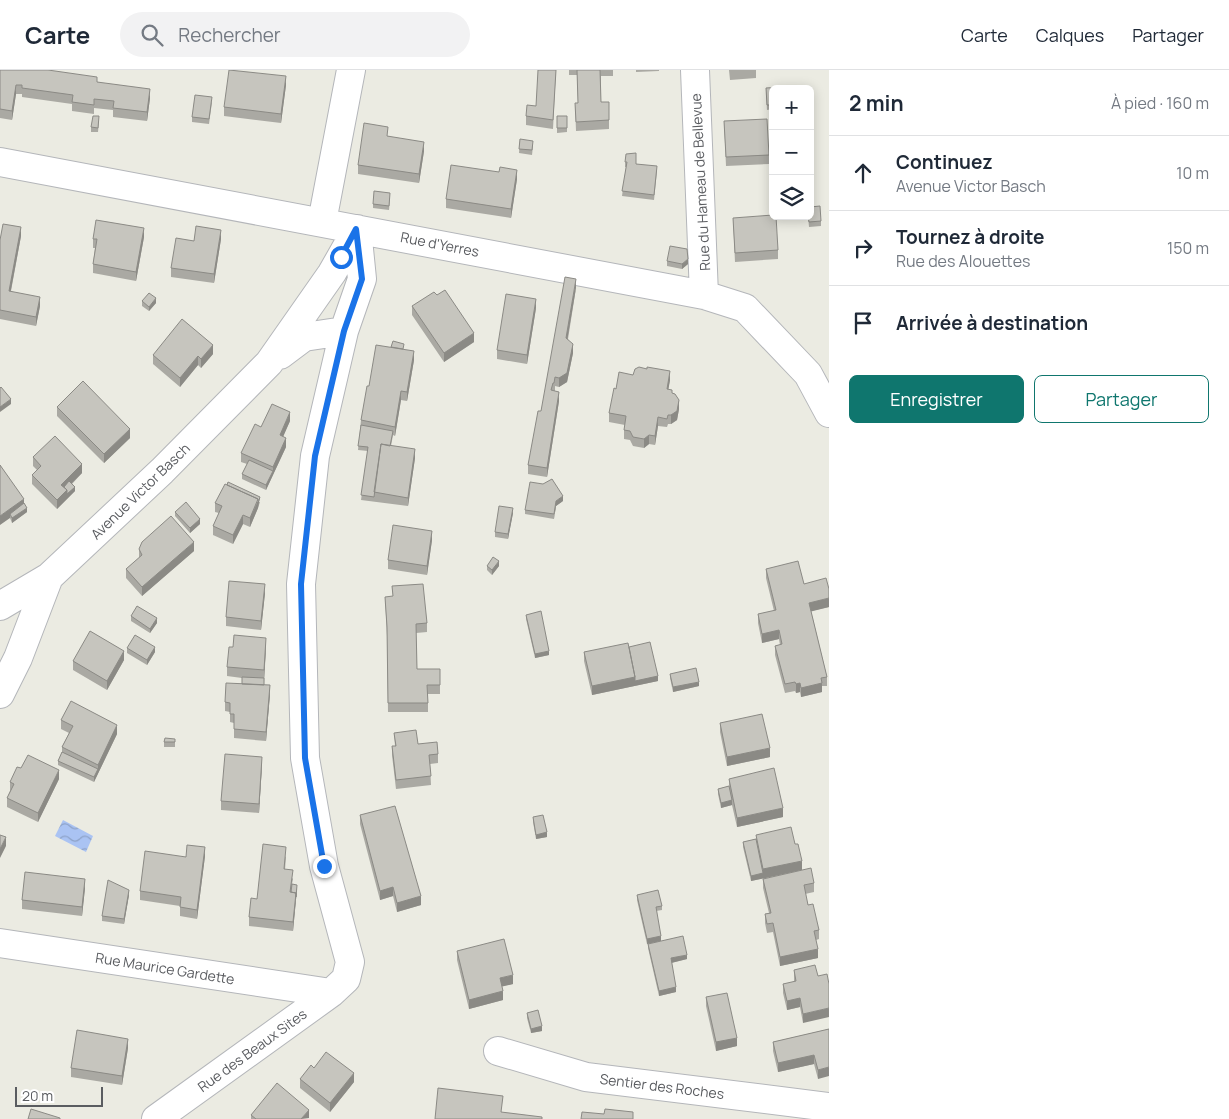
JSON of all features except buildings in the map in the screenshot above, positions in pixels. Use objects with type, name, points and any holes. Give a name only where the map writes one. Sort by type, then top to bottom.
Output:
[{"type":"street","points":[[322,222],[351,70]]},
{"type":"street","name":"Rue du Hameau de Bellevue","points":[[694,70],[704,295]]},
{"type":"street","name":"Rue d'Yerres","points":[[0,162],[704,295],[745,308],[808,374],[829,413]]},
{"type":"street","points":[[338,986],[350,962],[324,866],[305,758],[301,584],[315,456],[344,331],[362,279],[356,229]]},
{"type":"street","name":"Avenue Victor Basch","points":[[269,363],[332,274],[356,229]]},
{"type":"street","name":"Avenue Victor Basch","points":[[0,606],[49,577],[162,471],[269,363],[304,337],[344,331]]},
{"type":"street","points":[[0,694],[18,658],[49,577]]},
{"type":"street","name":"Rue Maurice Gardette","points":[[0,943],[338,986]]},
{"type":"street","name":"Rue des Beaux Sites","points":[[156,1119],[338,986]]},
{"type":"street","name":"Sentier des Roches","points":[[498,1051],[586,1077],[829,1106]]},
{"type":"water","points":[[63,820],[93,836],[86,852],[55,836]]},
{"type":"route","points":[[324,866],[305,758],[301,584],[315,456],[344,331],[362,279],[356,229],[341,257]]}]
